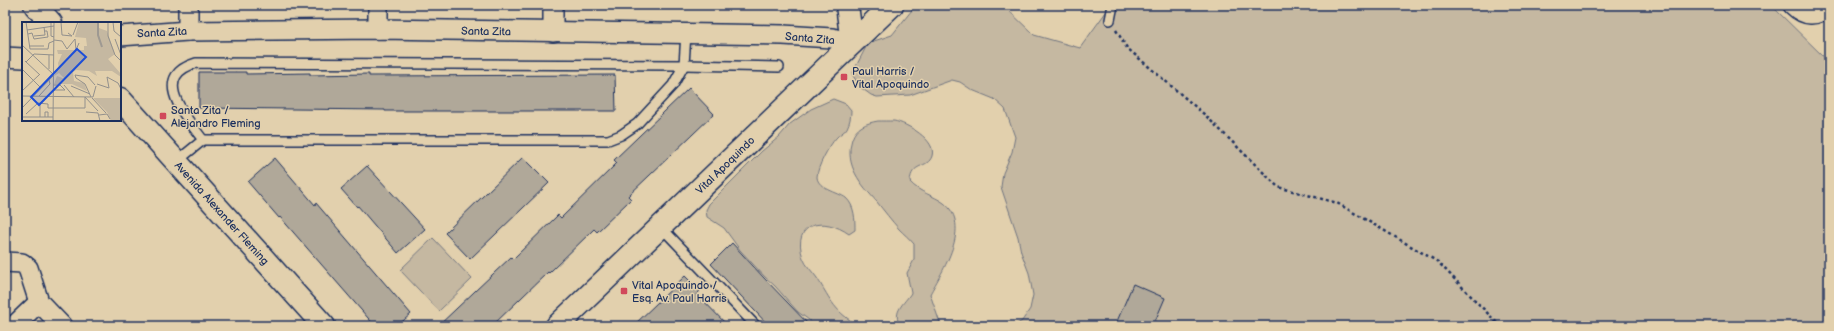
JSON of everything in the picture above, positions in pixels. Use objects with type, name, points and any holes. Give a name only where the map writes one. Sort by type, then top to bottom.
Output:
[{"type":"street","points":[[35,5],[50,22]]},
{"type":"street","points":[[188,5],[188,31]]},
{"type":"street","points":[[378,5],[378,29]]},
{"type":"street","points":[[553,5],[553,32]]},
{"type":"street","points":[[847,5],[852,43]]},
{"type":"street","name":"Vital Apoquindo","points":[[559,325],[891,5]]},
{"type":"street","points":[[1793,5],[1802,13],[1813,15],[1823,11],[1828,5]]},
{"type":"street","name":"Santa Zita","points":[[121,36],[188,31],[378,29],[816,36],[852,43]]},
{"type":"street","points":[[5,57],[22,58]]},
{"type":"street","name":"Avenida Alexander Fleming","points":[[121,100],[324,326]]},
{"type":"street","points":[[5,262],[22,263],[28,268],[39,302],[62,326]]},
{"type":"street","points":[[14,326],[39,302]]},
{"type":"lane","points":[[1110,20],[1113,5]]},
{"type":"lane","points":[[176,162],[203,140],[608,140],[621,135],[637,124],[673,85],[684,65],[686,33]]},
{"type":"lane","points":[[203,140],[178,104],[173,91],[177,76],[182,70],[196,64],[684,65],[779,67]]},
{"type":"lane","points":[[660,227],[756,326]]},
{"type":"path","points":[[1110,20],[1127,48],[1205,115],[1278,187],[1337,204],[1438,262],[1500,326]]},
{"type":"shaded area","points":[[916,5],[1003,5],[1034,35],[1080,48],[1111,5],[1771,5],[1829,62],[1829,326],[1014,326],[1022,321],[1030,309],[1033,295],[1029,273],[1001,187],[1003,173],[1012,152],[1015,137],[1005,109],[994,99],[972,90],[960,82],[952,80],[910,95],[877,97],[871,95],[860,87],[852,74],[866,47],[871,42],[892,35]]},
{"type":"shaded area","points":[[833,99],[846,104],[851,110],[850,119],[846,129],[836,138],[827,151],[821,162],[817,177],[818,181],[829,190],[849,201],[854,213],[855,230],[849,234],[830,225],[820,224],[812,226],[806,230],[802,237],[801,246],[804,261],[817,278],[830,300],[844,316],[859,326],[814,326],[809,320],[798,312],[740,250],[724,228],[707,217],[706,210],[709,204],[762,151],[779,137],[790,124],[811,109]]},
{"type":"shaded area","points":[[878,121],[894,121],[906,125],[919,133],[930,144],[932,156],[930,160],[913,171],[910,182],[918,189],[944,203],[952,213],[956,224],[952,248],[930,294],[941,326],[900,326],[898,321],[898,312],[911,293],[907,273],[914,260],[914,244],[896,226],[865,188],[852,166],[850,158],[852,139],[856,131],[866,124]]},
{"type":"shaded area","points":[[433,238],[472,279],[439,311],[400,270]]},
{"type":"building","points":[[199,72],[246,72],[246,74],[310,73],[310,75],[369,74],[369,76],[615,75],[616,111],[385,111],[199,108]]},
{"type":"building","points":[[689,88],[714,114],[628,196],[631,199],[597,232],[594,229],[492,326],[438,326],[511,257],[513,259],[558,215],[561,218],[617,163],[614,160]]},
{"type":"building","points":[[523,157],[549,183],[470,259],[445,233]]},
{"type":"building","points":[[275,158],[315,205],[316,203],[411,314],[397,326],[375,326],[248,182]]},
{"type":"building","points":[[367,166],[425,229],[398,253],[358,206],[357,207],[341,189]]},
{"type":"building","points":[[732,243],[810,326],[769,326],[711,264]]},
{"type":"building","points":[[685,276],[700,291],[697,294],[728,326],[633,326]]},
{"type":"building","points":[[1133,284],[1165,298],[1153,326],[1115,326]]},
{"type":"place","name":"Paul Harris / Vital Apoquindo","points":[[844,77]]},
{"type":"place","name":"Santa Zita / Alejandro Fleming","points":[[163,116]]},
{"type":"place","name":"Vital Apoquindo / Esq. Av. Paul Harris","points":[[624,291]]}]
